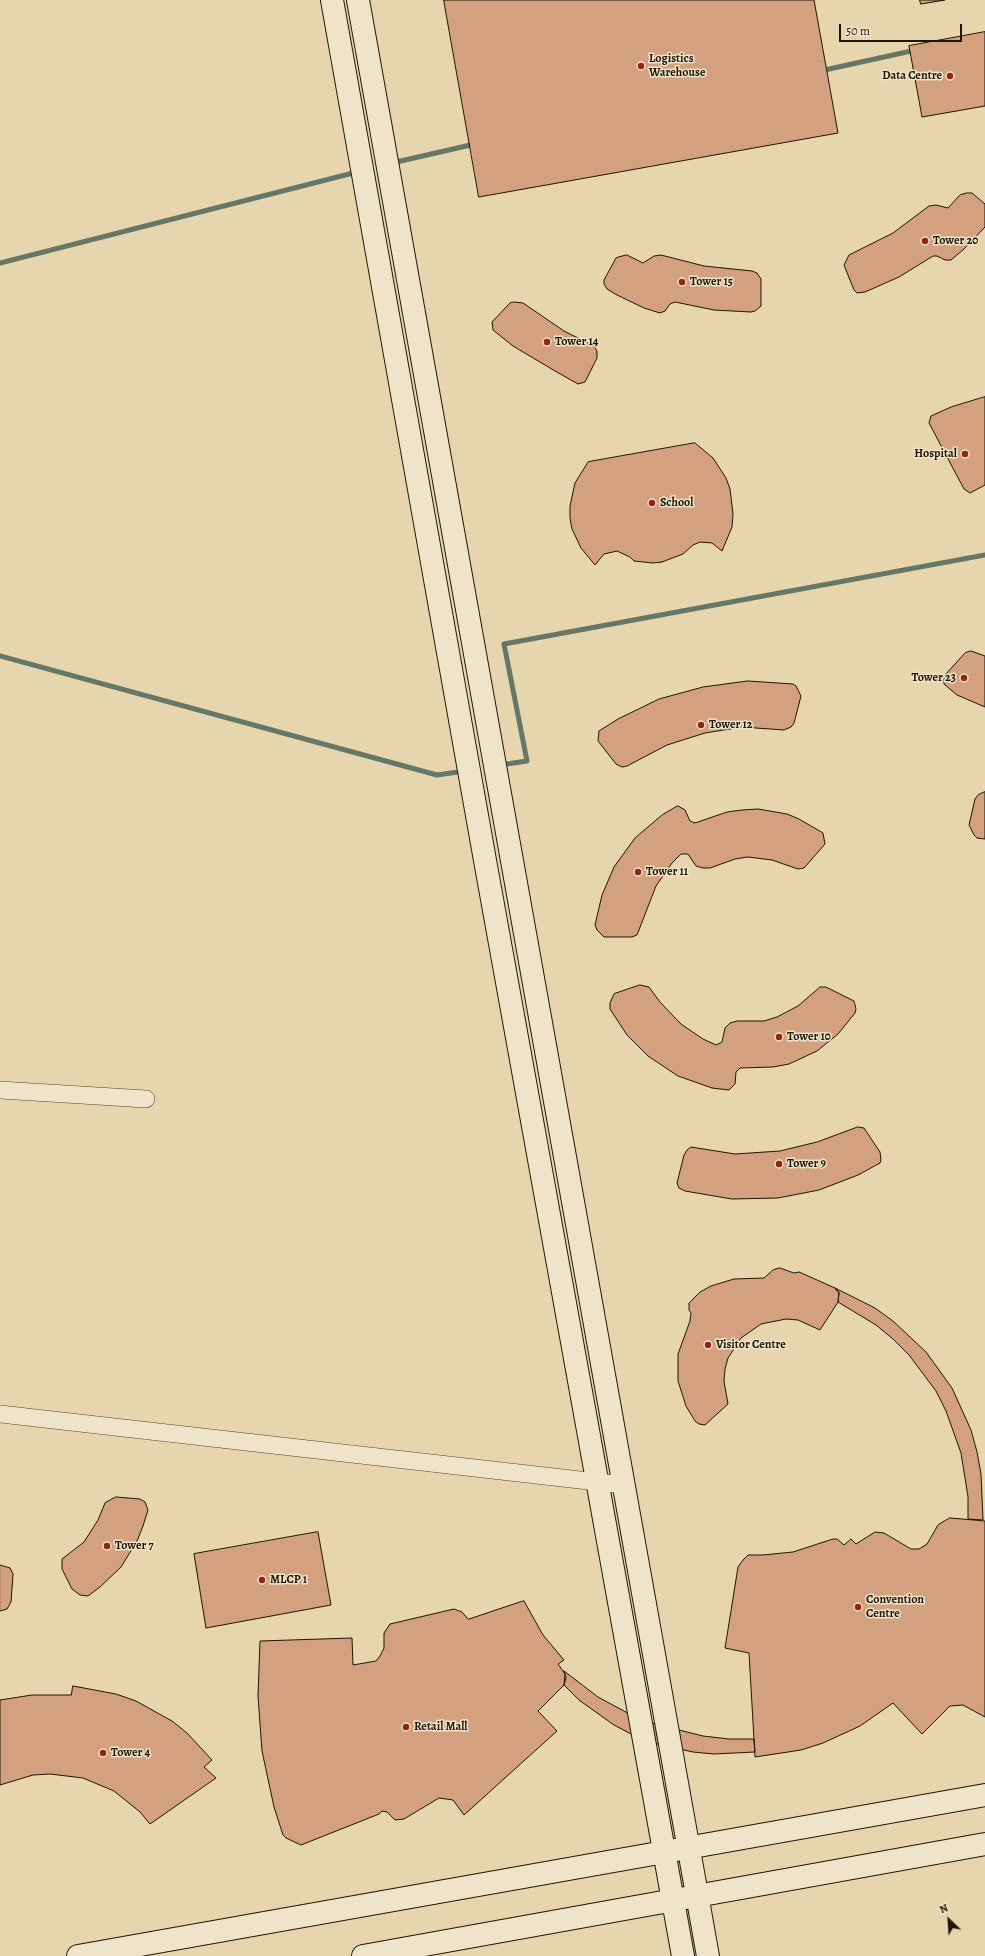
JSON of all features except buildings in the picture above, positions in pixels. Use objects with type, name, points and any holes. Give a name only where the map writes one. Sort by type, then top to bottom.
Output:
[{"type":"street","points":[[332,0],[683,1956]]},
{"type":"street","points":[[358,0],[708,1956]]},
{"type":"street","points":[[0,1090],[146,1099]]},
{"type":"street","points":[[0,1414],[624,1485]]},
{"type":"street","points":[[78,1956],[985,1795]]},
{"type":"street","points":[[363,1956],[985,1844]]},
{"type":"waterway","points":[[820,71],[916,50]]},
{"type":"waterway","points":[[392,163],[475,144]]},
{"type":"waterway","points":[[0,263],[357,172]]},
{"type":"waterway","points":[[500,765],[527,761],[504,644],[985,555]]},
{"type":"waterway","points":[[0,656],[437,775],[465,771]]},
{"type":"place","name":"Logistics Warehouse","points":[[641,66]]},
{"type":"place","name":"Data Centre","points":[[950,76]]},
{"type":"place","name":"Tower 20","points":[[925,241]]},
{"type":"place","name":"Tower 15","points":[[682,282]]},
{"type":"place","name":"Tower 14","points":[[547,342]]},
{"type":"place","name":"Hospital","points":[[965,454]]},
{"type":"place","name":"School","points":[[652,503]]},
{"type":"place","name":"Tower 23","points":[[964,678]]},
{"type":"place","name":"Tower 12","points":[[701,725]]},
{"type":"place","name":"Tower 11","points":[[638,872]]},
{"type":"place","name":"Tower 10","points":[[779,1037]]},
{"type":"place","name":"Tower 9","points":[[779,1164]]},
{"type":"place","name":"Visitor Centre","points":[[708,1345]]},
{"type":"place","name":"Tower 7","points":[[107,1546]]},
{"type":"place","name":"MLCP 1","points":[[262,1580]]},
{"type":"place","name":"Convention Centre","points":[[858,1607]]},
{"type":"place","name":"Retail Mall","points":[[406,1727]]},
{"type":"place","name":"Tower 4","points":[[103,1753]]}]
